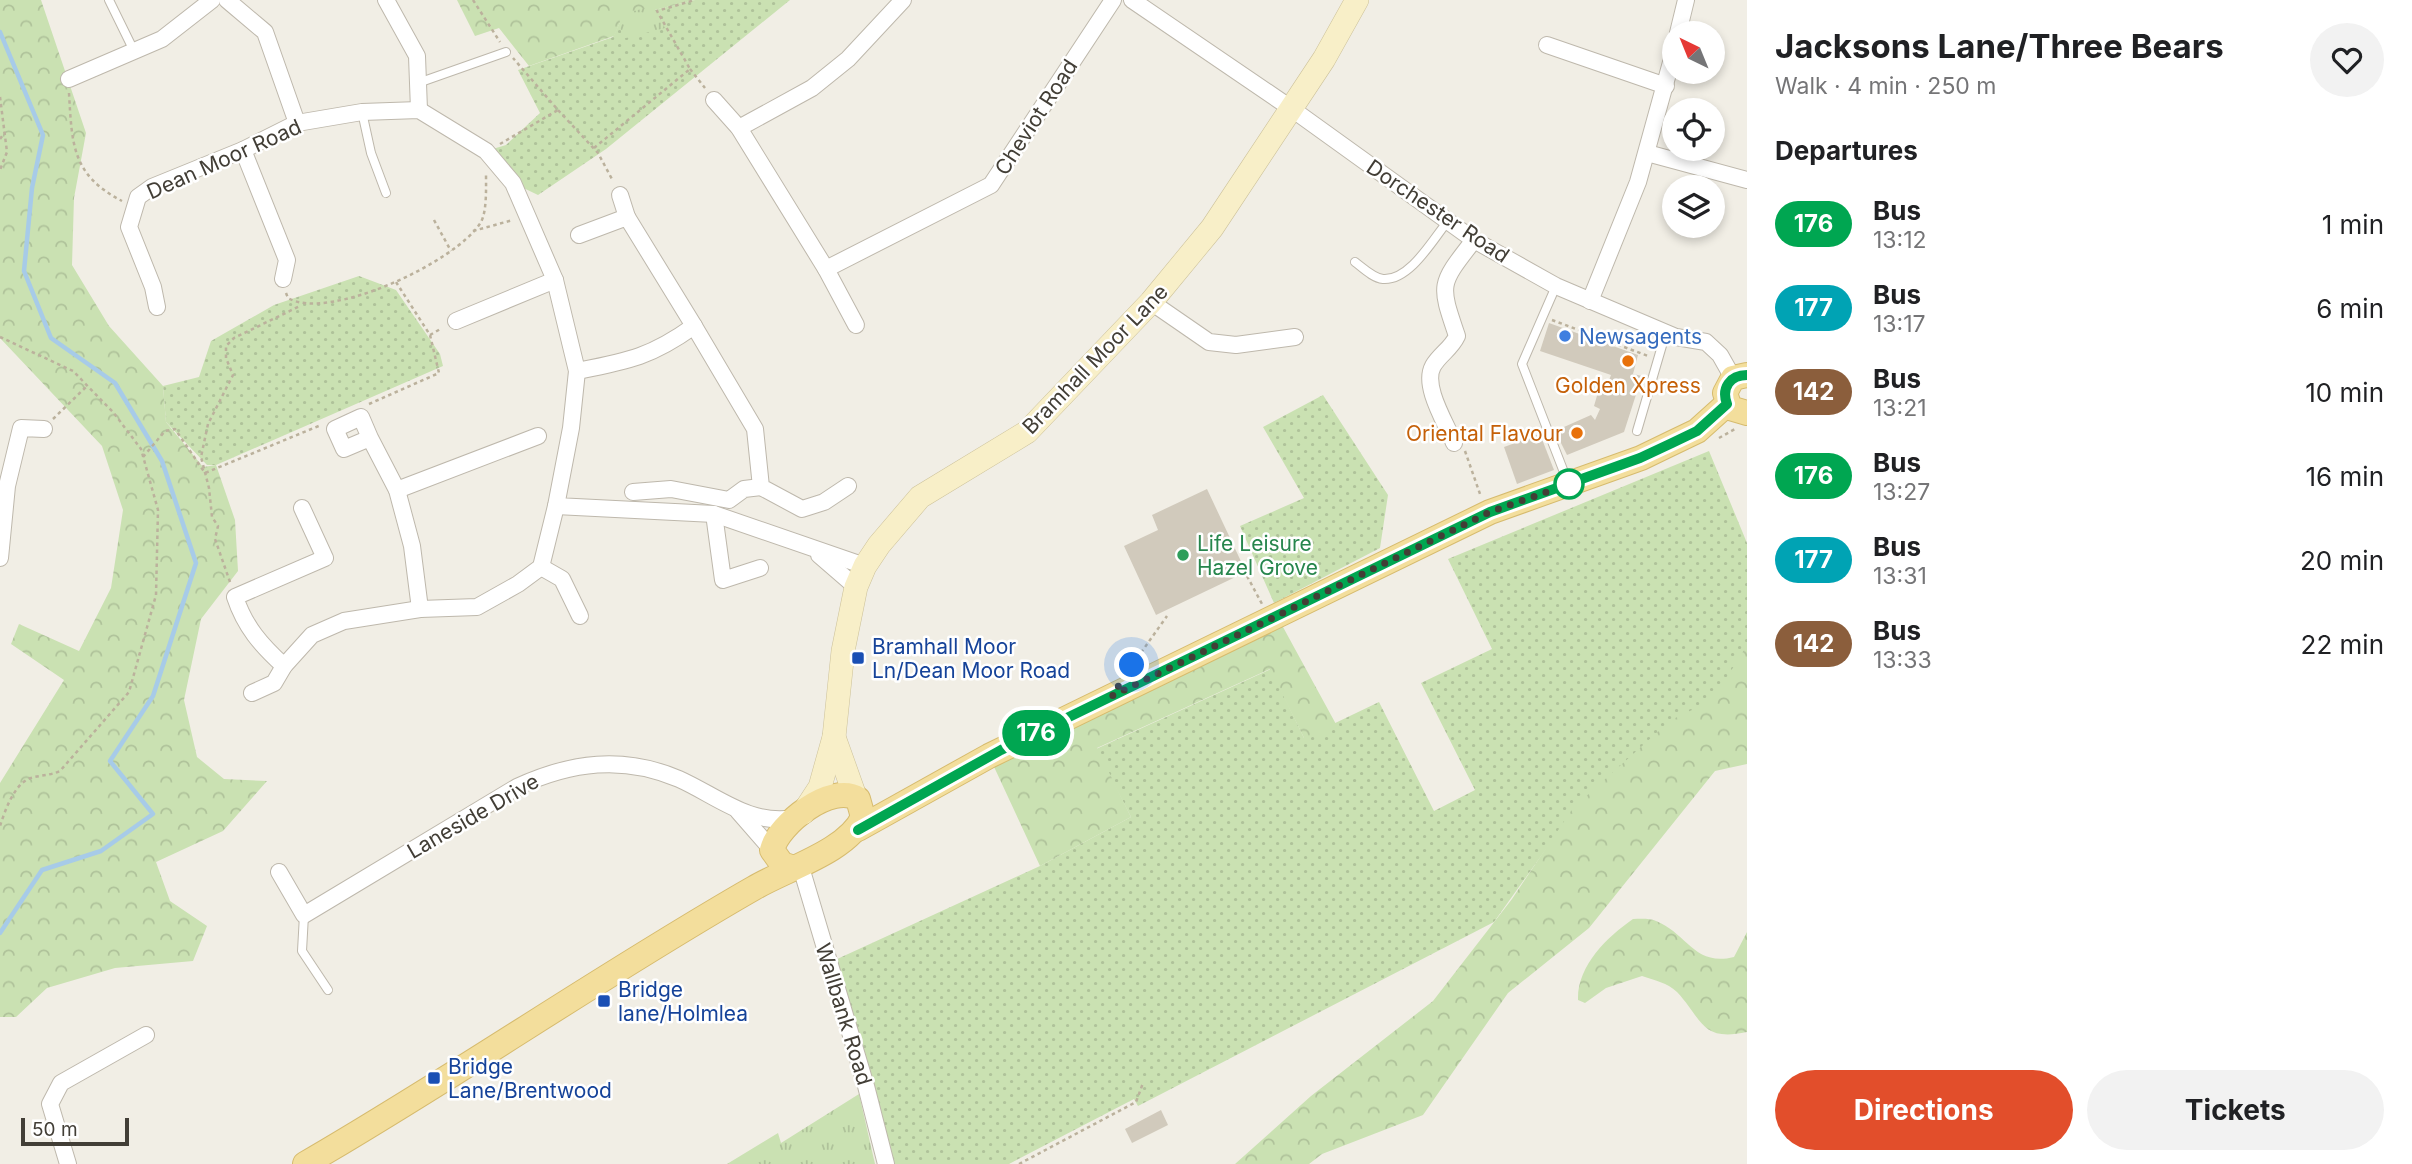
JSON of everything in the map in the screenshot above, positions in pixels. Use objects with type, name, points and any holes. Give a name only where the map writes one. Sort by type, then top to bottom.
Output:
[{"type":"main road","points":[[305,1164],[382,1120],[740,896],[784,859],[849,839],[858,830],[1001,750],[1487,514],[1640,458],[1697,431],[1737,408],[1725,393],[1740,377]]},
{"type":"main road","points":[[784,859],[783,826],[828,798],[894,794],[1001,750]]},
{"type":"main road","points":[[857,798],[863,817],[858,830]]},
{"type":"street","points":[[69,79],[162,39],[212,0]]},
{"type":"street","points":[[227,0],[265,32],[298,123]]},
{"type":"street","points":[[252,693],[274,684],[284,666],[312,635],[344,621],[420,609],[477,607],[518,584],[541,567],[556,506],[571,428],[577,371],[555,280],[513,183],[486,151],[419,110],[417,56],[386,0]]},
{"type":"street","points":[[739,128],[812,88],[848,59],[904,0]]},
{"type":"street","name":"Cheviot Road","points":[[826,269],[991,185],[1113,0]]},
{"type":"street","name":"Dorchester Road","points":[[1132,0],[1292,108],[1474,240],[1556,286],[1590,301],[1666,332],[1706,342],[1740,377]]},
{"type":"street","name":"Bramhall Moor Lane","points":[[799,815],[820,787],[834,737],[843,651],[861,577],[919,497],[1027,432],[1057,405],[1151,302],[1212,228],[1292,108],[1357,0]]},
{"type":"street","points":[[1681,21],[1686,0]]},
{"type":"street","points":[[1547,45],[1666,86],[1647,153],[1590,301]]},
{"type":"street","points":[[714,100],[739,128],[826,269],[856,325]]},
{"type":"street","name":"Dean Moor Road","points":[[157,307],[153,287],[129,227],[138,197],[152,187],[243,150],[298,123],[362,112],[419,110]]},
{"type":"street","points":[[243,150],[287,260],[282,279]]},
{"type":"street","points":[[1647,153],[1747,180]]},
{"type":"street","points":[[620,195],[627,217],[755,429],[761,487]]},
{"type":"street","points":[[579,235],[627,217]]},
{"type":"street","points":[[1454,443],[1430,385],[1432,368],[1452,347],[1457,336],[1443,289],[1446,275],[1474,240]]},
{"type":"street","points":[[456,321],[555,280]]},
{"type":"street","points":[[1151,302],[1209,342],[1236,345],[1295,337]]},
{"type":"street","points":[[577,371],[632,360],[663,348],[694,326]]},
{"type":"street","points":[[0,558],[7,486],[21,428],[44,429]]},
{"type":"street","points":[[397,490],[538,436]]},
{"type":"street","points":[[370,438],[397,490],[412,546],[420,609]]},
{"type":"street","points":[[633,492],[671,489],[729,500],[744,489],[761,487],[802,509],[824,502],[848,486]]},
{"type":"street","points":[[556,506],[714,514],[814,551],[861,577]]},
{"type":"street","points":[[284,666],[255,639],[242,619],[235,597],[325,558],[302,508]]},
{"type":"street","points":[[714,514],[723,580],[760,568]]},
{"type":"street","points":[[541,567],[562,579],[580,616]]},
{"type":"street","name":"Bramhall Moor Lane","points":[[834,737],[857,798]]},
{"type":"street","name":"Laneside Drive","points":[[304,915],[517,787],[550,772],[585,764],[618,763],[645,767],[680,779],[738,811],[778,821],[799,815]]},
{"type":"street","name":"Laneside Drive","points":[[738,811],[784,859]]},
{"type":"street","name":"Wallbank Road","points":[[784,859],[866,1086],[886,1164]]},
{"type":"street","points":[[279,872],[304,915]]},
{"type":"street","points":[[68,1164],[50,1104],[61,1083],[146,1035]]},
{"type":"lane","points":[[109,0],[134,51]]},
{"type":"lane","points":[[418,83],[506,52]]},
{"type":"lane","points":[[362,112],[371,153],[386,193]]},
{"type":"lane","points":[[1355,262],[1372,275],[1384,279],[1399,275],[1448,221]]},
{"type":"lane","points":[[1556,286],[1522,364],[1569,484]]},
{"type":"lane","points":[[1636,431],[1666,332]]},
{"type":"lane","points":[[304,915],[302,951],[328,990]]},
{"type":"path","points":[[472,0],[506,52],[594,148],[620,195]]},
{"type":"path","points":[[695,0],[657,11],[690,69],[714,100]]},
{"type":"path","points":[[594,148],[690,69]]},
{"type":"path","points":[[69,79],[76,160],[92,183],[133,207]]},
{"type":"path","points":[[0,97],[7,152],[0,170]]},
{"type":"path","points":[[235,597],[215,539],[218,526],[212,517],[201,457],[203,439],[233,375],[226,358],[226,346],[234,338],[300,306],[324,304],[424,271],[451,251],[481,221],[486,187],[486,151],[524,132],[558,110]]},
{"type":"path","points":[[0,139],[5,132]]},
{"type":"path","points":[[472,231],[527,216]]},
{"type":"path","points":[[434,220],[451,251]]},
{"type":"path","points":[[282,279],[288,298],[300,306]]},
{"type":"path","points":[[358,410],[439,373],[430,335],[396,282]]},
{"type":"path","points":[[1543,317],[1658,359]]},
{"type":"path","points":[[0,337],[73,371],[113,412],[144,455],[158,510],[156,595],[129,692],[60,771],[47,778],[28,780],[19,786],[0,826]]},
{"type":"path","points":[[44,429],[87,386]]},
{"type":"path","points":[[205,473],[322,425]]},
{"type":"path","points":[[144,455],[165,431],[176,429],[205,473]]},
{"type":"path","points":[[1454,443],[1462,443],[1487,514]]},
{"type":"path","points":[[1247,576],[1265,609]]},
{"type":"path","points":[[1132,665],[1167,616]]},
{"type":"path","points":[[1019,1164],[1136,1102],[1143,1083]]},
{"type":"green space","points":[[0,0],[41,0],[86,133],[74,198],[72,265],[109,326],[163,386],[166,422],[203,467],[216,465],[235,520],[238,571],[201,619],[184,700],[197,757],[224,779],[267,781],[223,831],[156,862],[170,901],[207,926],[193,961],[115,968],[47,988],[16,1017],[0,1017],[0,783],[64,680],[11,644],[19,624],[79,651],[111,588],[123,510],[102,446],[0,338]]},
{"type":"green space","points":[[457,0],[695,0],[622,18],[614,36],[529,66],[499,28],[475,36]]},
{"type":"green space","points":[[695,0],[790,0],[606,149],[538,195],[513,183],[486,151],[506,145],[540,113],[518,70],[613,37],[622,18]]},
{"type":"green space","points":[[653,6],[665,28],[622,39],[619,15]]},
{"type":"green space","points":[[359,276],[396,290],[440,354],[443,366],[216,465],[207,465],[166,422],[163,386],[199,377],[211,341],[274,305]]},
{"type":"green space","points":[[1323,395],[1388,495],[1380,548],[1274,603],[1240,526],[1304,498],[1263,427]]},
{"type":"green space","points":[[1709,451],[1747,543],[1747,656],[1723,698],[1571,814],[1494,922],[1138,1106],[1134,1099],[1009,1164],[891,1164],[835,960],[1040,866],[1131,817],[1096,749],[1271,669],[1304,738],[1379,702],[1434,811],[1475,790],[1421,683],[1492,649],[1448,559]]},
{"type":"green space","points":[[1277,616],[1337,726],[1305,740],[1270,669],[1097,748],[1131,817],[1040,866],[989,756]]},
{"type":"green space","points":[[1747,645],[1747,764],[1715,771],[1589,928],[1508,993],[1423,1115],[1322,1154],[1309,1164],[1235,1164],[1311,1096],[1433,1001],[1512,899],[1573,808],[1671,720],[1713,700]]},
{"type":"green space","points":[[1633,919],[1647,919],[1667,926],[1700,953],[1720,959],[1734,957],[1747,932],[1747,1032],[1720,1034],[1711,1031],[1698,1020],[1677,992],[1661,982],[1642,976],[1606,988],[1585,1003],[1578,1000],[1579,987],[1588,964],[1613,934]]},
{"type":"green space","points":[[859,1094],[875,1164],[727,1164],[778,1133],[781,1143]]},
{"type":"building","points":[[1549,323],[1638,355],[1633,374],[1642,376],[1624,432],[1567,455],[1555,431],[1591,415],[1595,420],[1600,409],[1594,406],[1601,382],[1608,383],[1611,375],[1540,351]]},
{"type":"building","points":[[1540,434],[1554,470],[1517,484],[1504,447]]},
{"type":"building","name":"Life Leisure Hazel Grove","points":[[1207,489],[1246,572],[1156,615],[1124,546],[1158,530],[1152,515]]},
{"type":"building","points":[[1161,1110],[1168,1125],[1132,1143],[1125,1129]]},
{"type":"waterway","points":[[0,32],[43,135],[32,188],[24,271],[51,338],[115,383],[162,461],[196,563],[153,696],[110,761],[153,814],[101,851],[42,870],[0,933]]},
{"type":"bus line","name":"176","points":[[858,830],[989,756],[1490,512],[1640,458],[1697,431],[1727,404],[1725,393],[1729,382],[1737,376],[1747,375]]},
{"type":"place","name":"Newsagents","points":[[1565,336]]},
{"type":"place","name":"Golden Xpress","points":[[1628,361]]},
{"type":"place","name":"Oriental Flavour","points":[[1577,433]]},
{"type":"place","name":"Life Leisure Hazel Grove","points":[[1183,555]]},
{"type":"place","name":"Bramhall Moor Ln/Dean Moor Road","points":[[858,658]]},
{"type":"place","name":"Bridge lane/Holmlea","points":[[604,1001]]},
{"type":"place","name":"Bridge Lane/Brentwood","points":[[434,1078]]},
{"type":"route","points":[[1132,665],[1112,696],[1490,512],[1569,484]]}]
